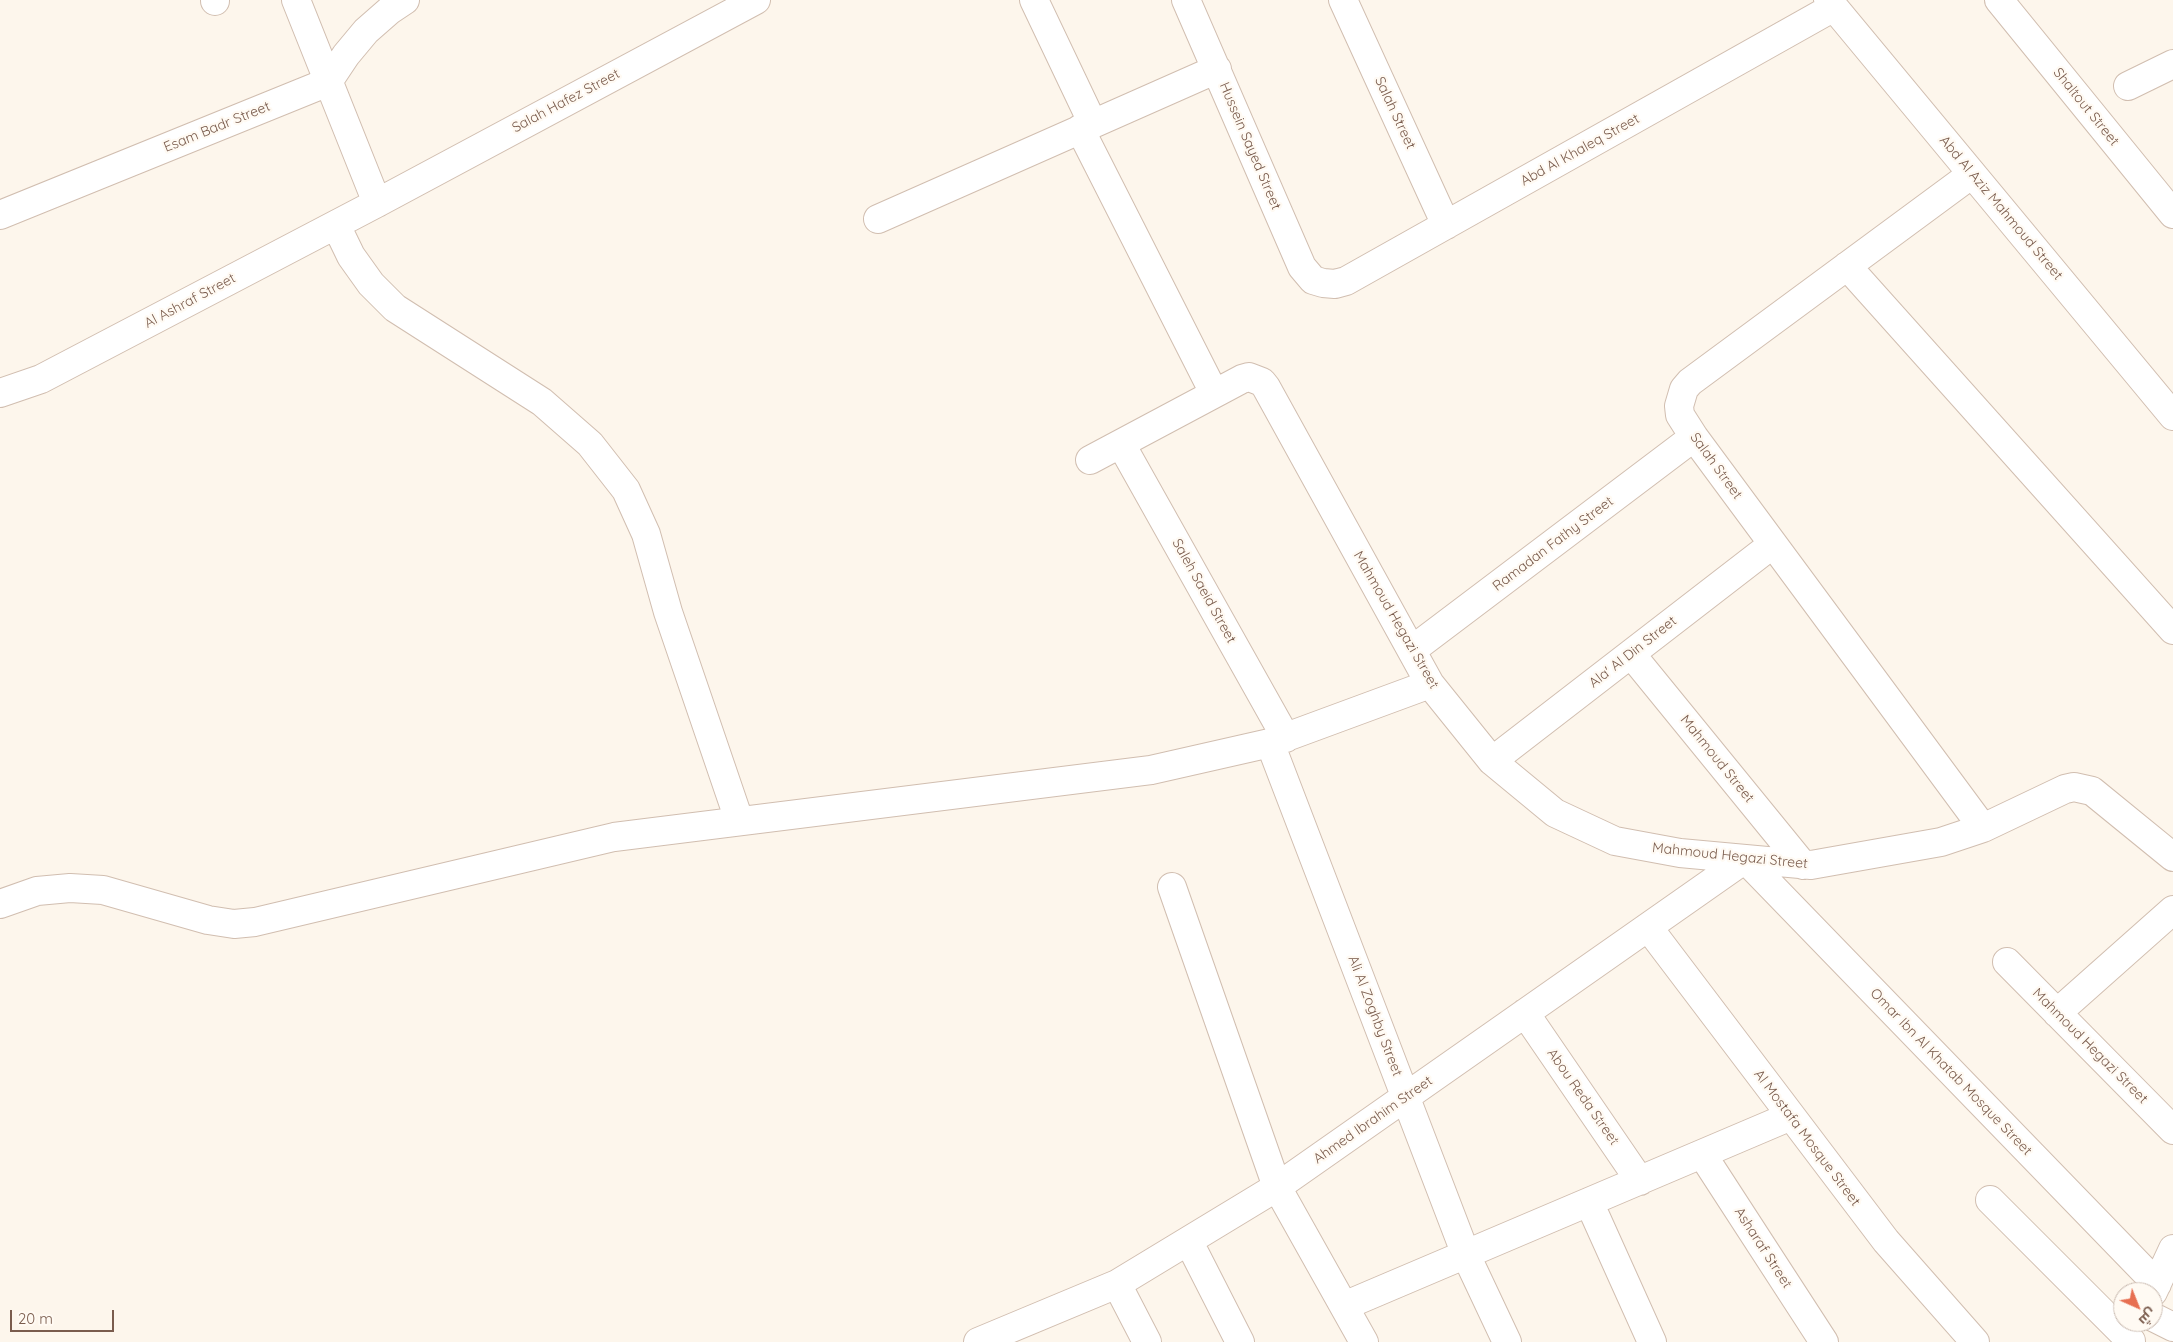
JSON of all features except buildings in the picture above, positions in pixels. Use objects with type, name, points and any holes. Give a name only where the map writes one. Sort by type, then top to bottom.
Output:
[{"type":"street","points":[[296,0],[377,203]]},
{"type":"street","points":[[328,82],[366,31],[390,10],[405,0]]},
{"type":"street","name":"Salah Hafez Street","points":[[377,203],[756,0]]},
{"type":"street","points":[[1034,0],[1087,127],[1214,393]]},
{"type":"street","name":"Hussein Sayed Street","points":[[1186,0],[1302,267],[1313,280],[1323,284]]},
{"type":"street","name":"Salah Street","points":[[1343,0],[1446,225]]},
{"type":"street","name":"Shaltout Street","points":[[1999,0],[2171,207]]},
{"type":"street","name":"Abd Al Khaleq Street","points":[[1323,284],[1335,284],[1346,281],[1831,3]]},
{"type":"street","name":"Abd Al Aziz Mahmoud Street","points":[[1831,3],[2173,416]]},
{"type":"street","points":[[2128,86],[2173,64]]},
{"type":"street","points":[[878,219],[1217,69]]},
{"type":"street","name":"Esam Badr Street","points":[[0,215],[328,82]]},
{"type":"street","name":"Salah Street","points":[[1972,174],[1690,382],[1684,389],[1679,406],[1680,415],[1694,437],[1983,828]]},
{"type":"street","name":"Al Ashraf Street","points":[[0,393],[42,379],[377,203]]},
{"type":"street","points":[[336,224],[350,256],[371,284],[395,308],[542,402],[590,444],[626,490],[646,534],[668,612],[739,820]]},
{"type":"street","points":[[1848,266],[2173,630]]},
{"type":"street","name":"Mahmoud Hegazi Street","points":[[1090,460],[1242,378],[1249,377],[1262,382],[1430,684],[1492,761],[1555,813],[1615,841],[1680,853],[1811,865],[1941,842],[1983,828],[2064,789],[2083,787],[2092,791],[2173,857]]},
{"type":"street","name":"Ramadan Fathy Street","points":[[1412,650],[1694,437]]},
{"type":"street","name":"Saleh Saeid Street","points":[[1121,444],[1278,740]]},
{"type":"street","name":"Ala' Al Din Street","points":[[1492,761],[1773,544]]},
{"type":"street","name":"Mahmoud Street","points":[[1631,654],[1803,865]]},
{"type":"street","points":[[0,904],[37,891],[70,888],[104,890],[208,920],[234,924],[255,922],[614,837],[1151,770],[1278,740],[1430,684]]},
{"type":"street","name":"Ali Al Zoghby Street","points":[[1278,740],[1406,1097],[1466,1255],[1507,1342]]},
{"type":"street","name":"Ahmed Ibrahim Street","points":[[978,1342],[1118,1284],[1189,1242],[1276,1187],[1745,859]]},
{"type":"street","name":"Omar Ibn Al Khatab Mosque Street","points":[[1745,859],[2149,1282]]},
{"type":"street","points":[[1172,887],[1276,1187],[1364,1342]]},
{"type":"street","points":[[2057,1013],[2173,910]]},
{"type":"street","name":"Al Mostafa Mosque Street","points":[[1648,927],[1886,1241],[1975,1342]]},
{"type":"street","name":"Mahmoud Hegazi Street","points":[[2007,962],[2173,1130]]},
{"type":"street","name":"Abou Reda Street","points":[[1525,1014],[1640,1181]]},
{"type":"street","points":[[1344,1306],[1791,1116]]},
{"type":"street","name":"Asharaf Street","points":[[1702,1154],[1824,1342]]},
{"type":"street","points":[[1990,1200],[2133,1335]]},
{"type":"street","points":[[1589,1202],[1652,1342]]},
{"type":"street","points":[[1189,1242],[1240,1342]]},
{"type":"street","points":[[2158,1282],[2173,1249]]},
{"type":"street","points":[[1118,1284],[1147,1342]]}]
